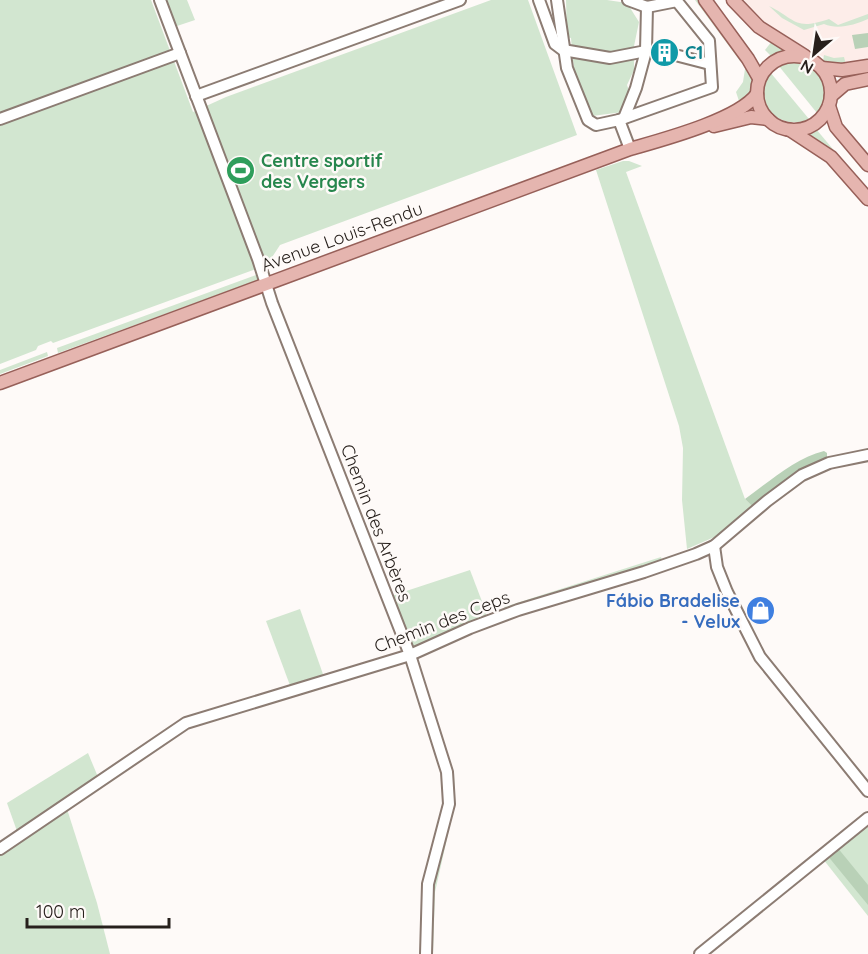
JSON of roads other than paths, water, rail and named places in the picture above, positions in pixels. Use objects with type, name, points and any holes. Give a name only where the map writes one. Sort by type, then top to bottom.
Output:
[{"type":"main road","points":[[705,0],[759,78]]},
{"type":"main road","points":[[733,0],[759,27],[822,68],[829,81],[830,101],[836,127],[868,165]]},
{"type":"main road","points":[[806,57],[792,55],[778,58],[769,65],[759,78],[756,94],[760,108],[768,119],[779,127],[790,130],[831,157],[868,199]]},
{"type":"main road","points":[[822,68],[842,70],[868,66]]},
{"type":"main road","points":[[790,130],[804,129],[816,123],[830,101],[845,84],[868,79]]},
{"type":"main road","name":"Avenue Louis-Rendu","points":[[0,383],[630,149],[698,128],[745,107],[756,94]]},
{"type":"main road","name":"Avenue Louis-Rendu","points":[[698,128],[751,117],[768,119]]},
{"type":"street","name":"Chemin des Arbères","points":[[160,0],[258,259],[265,285],[410,656],[447,772],[449,793],[447,816],[428,884],[426,954]]},
{"type":"street","points":[[196,96],[460,0]]},
{"type":"street","points":[[538,0],[555,44],[563,50],[610,58],[646,51]]},
{"type":"street","points":[[557,0],[567,68],[588,120],[596,125],[622,119],[712,87],[710,41],[676,0],[651,7],[628,0]]},
{"type":"street","points":[[630,149],[622,119],[636,88],[646,51],[647,7]]},
{"type":"street","points":[[0,119],[180,53]]},
{"type":"street","points":[[679,56],[710,64]]},
{"type":"street","name":"Chemin des Ceps","points":[[0,849],[186,723],[410,656],[470,628],[518,610],[644,572],[714,546],[766,501],[802,475],[829,463],[868,455]]},
{"type":"street","points":[[714,546],[717,567],[727,592],[760,657],[868,791]]},
{"type":"street","points":[[700,954],[868,818]]},
{"type":"place","name":"C1","points":[[664,53]]},
{"type":"place","name":"Centre sportif des Vergers","points":[[240,171]]},
{"type":"place","name":"Fábio Bradelise - Velux","points":[[761,611]]}]
